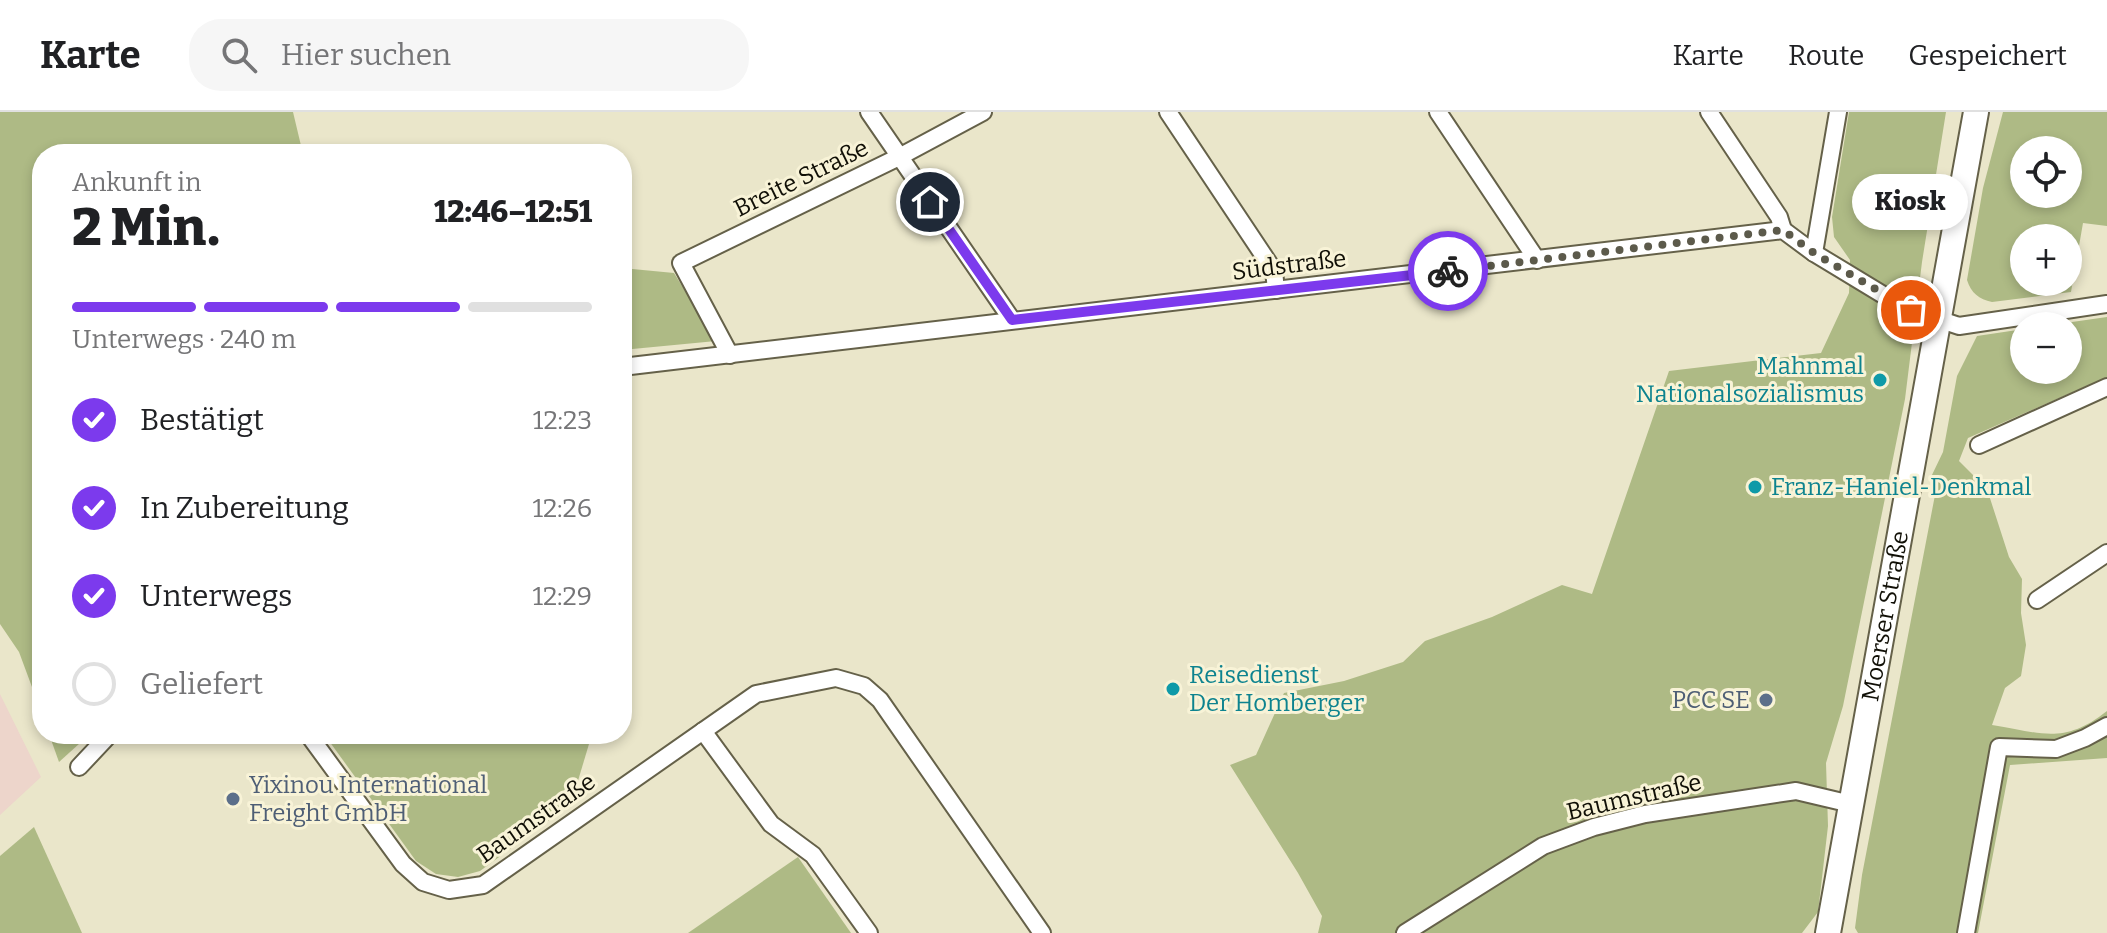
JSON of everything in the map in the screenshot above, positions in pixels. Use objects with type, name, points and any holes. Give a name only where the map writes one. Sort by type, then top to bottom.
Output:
[{"type":"main road","name":"Moerser Straße","points":[[1828,933],[1976,112]]},
{"type":"street","points":[[869,112],[1012,320]]},
{"type":"street","name":"Breite Straße","points":[[730,355],[681,263],[899,157],[983,112]]},
{"type":"street","points":[[1168,112],[1274,271],[1276,290]]},
{"type":"street","points":[[1438,112],[1537,260]]},
{"type":"street","points":[[1709,112],[1779,217],[1783,230],[1814,253],[1885,296],[1959,326],[2107,304]]},
{"type":"street","points":[[1814,253],[1838,112]]},
{"type":"street","name":"Südstraße","points":[[632,366],[1783,230]]},
{"type":"street","points":[[1979,445],[2107,387]]},
{"type":"street","points":[[2037,600],[2107,553]]},
{"type":"street","name":"Baumstraße","points":[[315,744],[403,864],[423,882],[449,890],[483,885],[756,694],[836,678],[864,686],[880,700],[1042,933]]},
{"type":"street","points":[[1966,933],[1999,747],[2056,749],[2107,726]]},
{"type":"street","points":[[703,731],[771,824],[813,855],[869,933]]},
{"type":"street","points":[[79,767],[101,744]]},
{"type":"street","name":"Baumstraße","points":[[1405,933],[1543,846],[1594,827],[1660,812],[1796,791],[1851,804]]},
{"type":"shaded area","points":[[0,694],[41,777],[0,815]]},
{"type":"green space","points":[[0,112],[293,112],[301,144],[32,144],[32,687],[19,652],[0,624]]},
{"type":"green space","points":[[1849,112],[1946,112],[1922,262],[1905,399],[1843,706],[1826,763],[1828,826],[1818,912],[1802,933],[1318,933],[1322,916],[1230,765],[1256,755],[1284,693],[1344,681],[1403,662],[1425,641],[1492,617],[1562,585],[1592,594],[1669,371],[1821,353],[1849,293],[1850,260],[1834,237],[1832,217]]},
{"type":"green space","points":[[2003,112],[2107,112],[2107,226],[2083,223],[2082,229],[2082,224],[2010,224],[2010,296],[2039,296],[1992,302],[1973,292],[1967,280],[1983,188]]},
{"type":"green space","points":[[632,269],[674,273],[716,341],[632,349]]},
{"type":"green space","points":[[2107,317],[2107,377],[1968,438],[1959,461],[1987,489],[2009,557],[2022,579],[2021,613],[2026,645],[2021,676],[2005,688],[1992,725],[2052,734],[2078,729],[2107,711],[2107,758],[2010,765],[1978,933],[1858,933],[1855,928],[1862,875],[1935,495],[1931,477],[1943,452],[1957,376],[1977,336],[2010,331],[2010,384],[2082,384],[2082,321]]},
{"type":"green space","points":[[53,744],[79,744],[59,762]]},
{"type":"green space","points":[[331,744],[589,744],[571,804],[480,871],[458,877],[436,874],[416,861]]},
{"type":"green space","points":[[34,827],[82,933],[0,933],[0,856]]},
{"type":"green space","points":[[798,857],[851,933],[688,933]]},
{"type":"way so far","points":[[1448,271],[1783,230],[1814,253],[1911,310]]},
{"type":"place","name":"Kiosk","points":[[1911,310]]},
{"type":"place","name":"Mahnmal Nationalsozialismus","points":[[1880,380]]},
{"type":"place","name":"Franz-Haniel-Denkmal","points":[[1755,487]]},
{"type":"place","name":"Reisedienst Der Homberger","points":[[1173,689]]},
{"type":"place","name":"PCC SE","points":[[1766,700]]},
{"type":"place","name":"Yixinou International Freight GmbH","points":[[233,799]]},
{"type":"route","points":[[930,202],[1012,320],[1448,271]]}]
